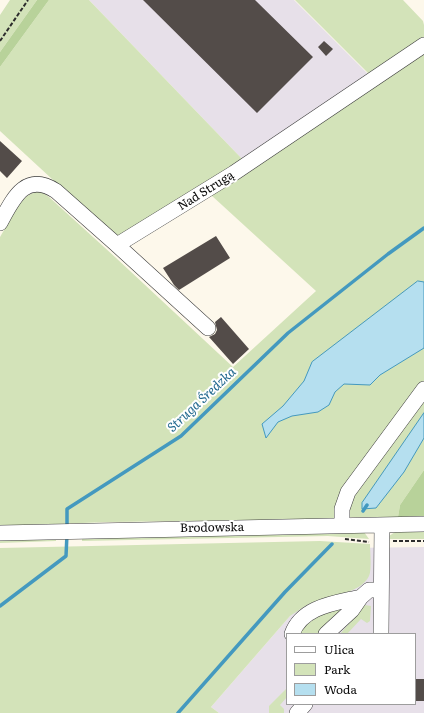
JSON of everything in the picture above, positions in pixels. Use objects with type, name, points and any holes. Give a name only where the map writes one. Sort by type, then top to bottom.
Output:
[{"type":"street","name":"Nad Strugą","points":[[117,245],[234,173],[424,45]]},
{"type":"street","points":[[0,223],[15,197],[24,189],[34,183],[46,185],[56,191],[208,328]]},
{"type":"street","points":[[341,530],[342,509],[348,492],[424,389]]},
{"type":"street","name":"Brodowska","points":[[0,533],[341,530],[377,525],[424,524]]},
{"type":"street","points":[[371,633],[381,628],[382,541],[377,525]]},
{"type":"street","points":[[327,633],[352,610],[361,597],[369,590],[381,590]]},
{"type":"street","points":[[292,633],[294,628],[306,615],[323,606],[361,597]]},
{"type":"street","points":[[297,713],[304,705]]},
{"type":"path","points":[[0,41],[28,0]]},
{"type":"path","points":[[341,530],[364,542],[424,541]]},
{"type":"shaded area","points":[[89,0],[294,0],[370,76],[245,162]]},
{"type":"shaded area","points":[[424,547],[424,713],[219,713],[211,707],[349,548]]},
{"type":"green space","points":[[10,0],[37,0],[0,52],[0,15]]},
{"type":"green space","points":[[37,0],[49,0],[0,67],[0,52]]},
{"type":"green space","points":[[49,0],[89,0],[245,162],[118,240],[0,131],[0,67]]},
{"type":"green space","points":[[295,0],[403,0],[423,21],[424,38],[370,75]]},
{"type":"green space","points":[[424,51],[424,383],[337,519],[109,522],[0,526],[0,237],[18,206],[27,196],[39,190],[49,197],[233,367],[316,291],[211,195]]},
{"type":"green space","points":[[424,396],[424,470],[400,505],[398,517],[348,517],[348,503]]},
{"type":"green space","points":[[424,470],[424,516],[398,517],[400,505]]},
{"type":"green space","points":[[424,531],[424,539],[388,539],[389,536],[395,532]]},
{"type":"green space","points":[[364,532],[369,539],[328,536],[82,541],[82,539],[92,537]]},
{"type":"green space","points":[[0,540],[56,540],[56,541],[0,543]]},
{"type":"green space","points":[[320,541],[370,544],[371,565],[369,576],[359,587],[311,603],[290,616],[211,707],[219,713],[0,713],[0,548]]},
{"type":"green space","points":[[351,603],[319,633],[300,633],[316,618],[329,611]]},
{"type":"green space","points":[[365,605],[371,606],[370,621],[367,623],[361,619],[348,633],[341,633]]},
{"type":"green space","points":[[286,689],[286,698],[280,705],[284,709],[284,713],[269,713],[269,706]]},
{"type":"water","points":[[418,281],[424,282],[424,348],[380,375],[370,385],[344,384],[335,392],[329,405],[318,412],[292,416],[278,422],[266,438],[262,424],[283,406],[304,381],[312,362]]},
{"type":"water","points":[[424,413],[424,438],[404,472],[376,508],[362,509],[362,503]]},
{"type":"building","points":[[143,0],[255,0],[313,57],[257,113]]},
{"type":"building","points":[[324,41],[333,49],[326,56],[318,47]]},
{"type":"building","points":[[0,141],[22,161],[7,178],[0,171]]},
{"type":"building","points":[[216,236],[230,258],[179,290],[163,268]]},
{"type":"building","points":[[221,317],[249,349],[233,364],[209,337],[215,334],[217,330],[215,322]]},
{"type":"building","points":[[416,679],[424,679],[424,701],[416,701]]},
{"type":"waterway","name":"Struga Średzka","points":[[67,528],[67,509],[181,436],[288,333],[388,254],[424,228]]},
{"type":"waterway","points":[[363,511],[367,505]]},
{"type":"waterway","name":"Struga Średzka","points":[[0,606],[66,556],[67,534]]},
{"type":"waterway","points":[[178,713],[285,592],[332,544]]}]
